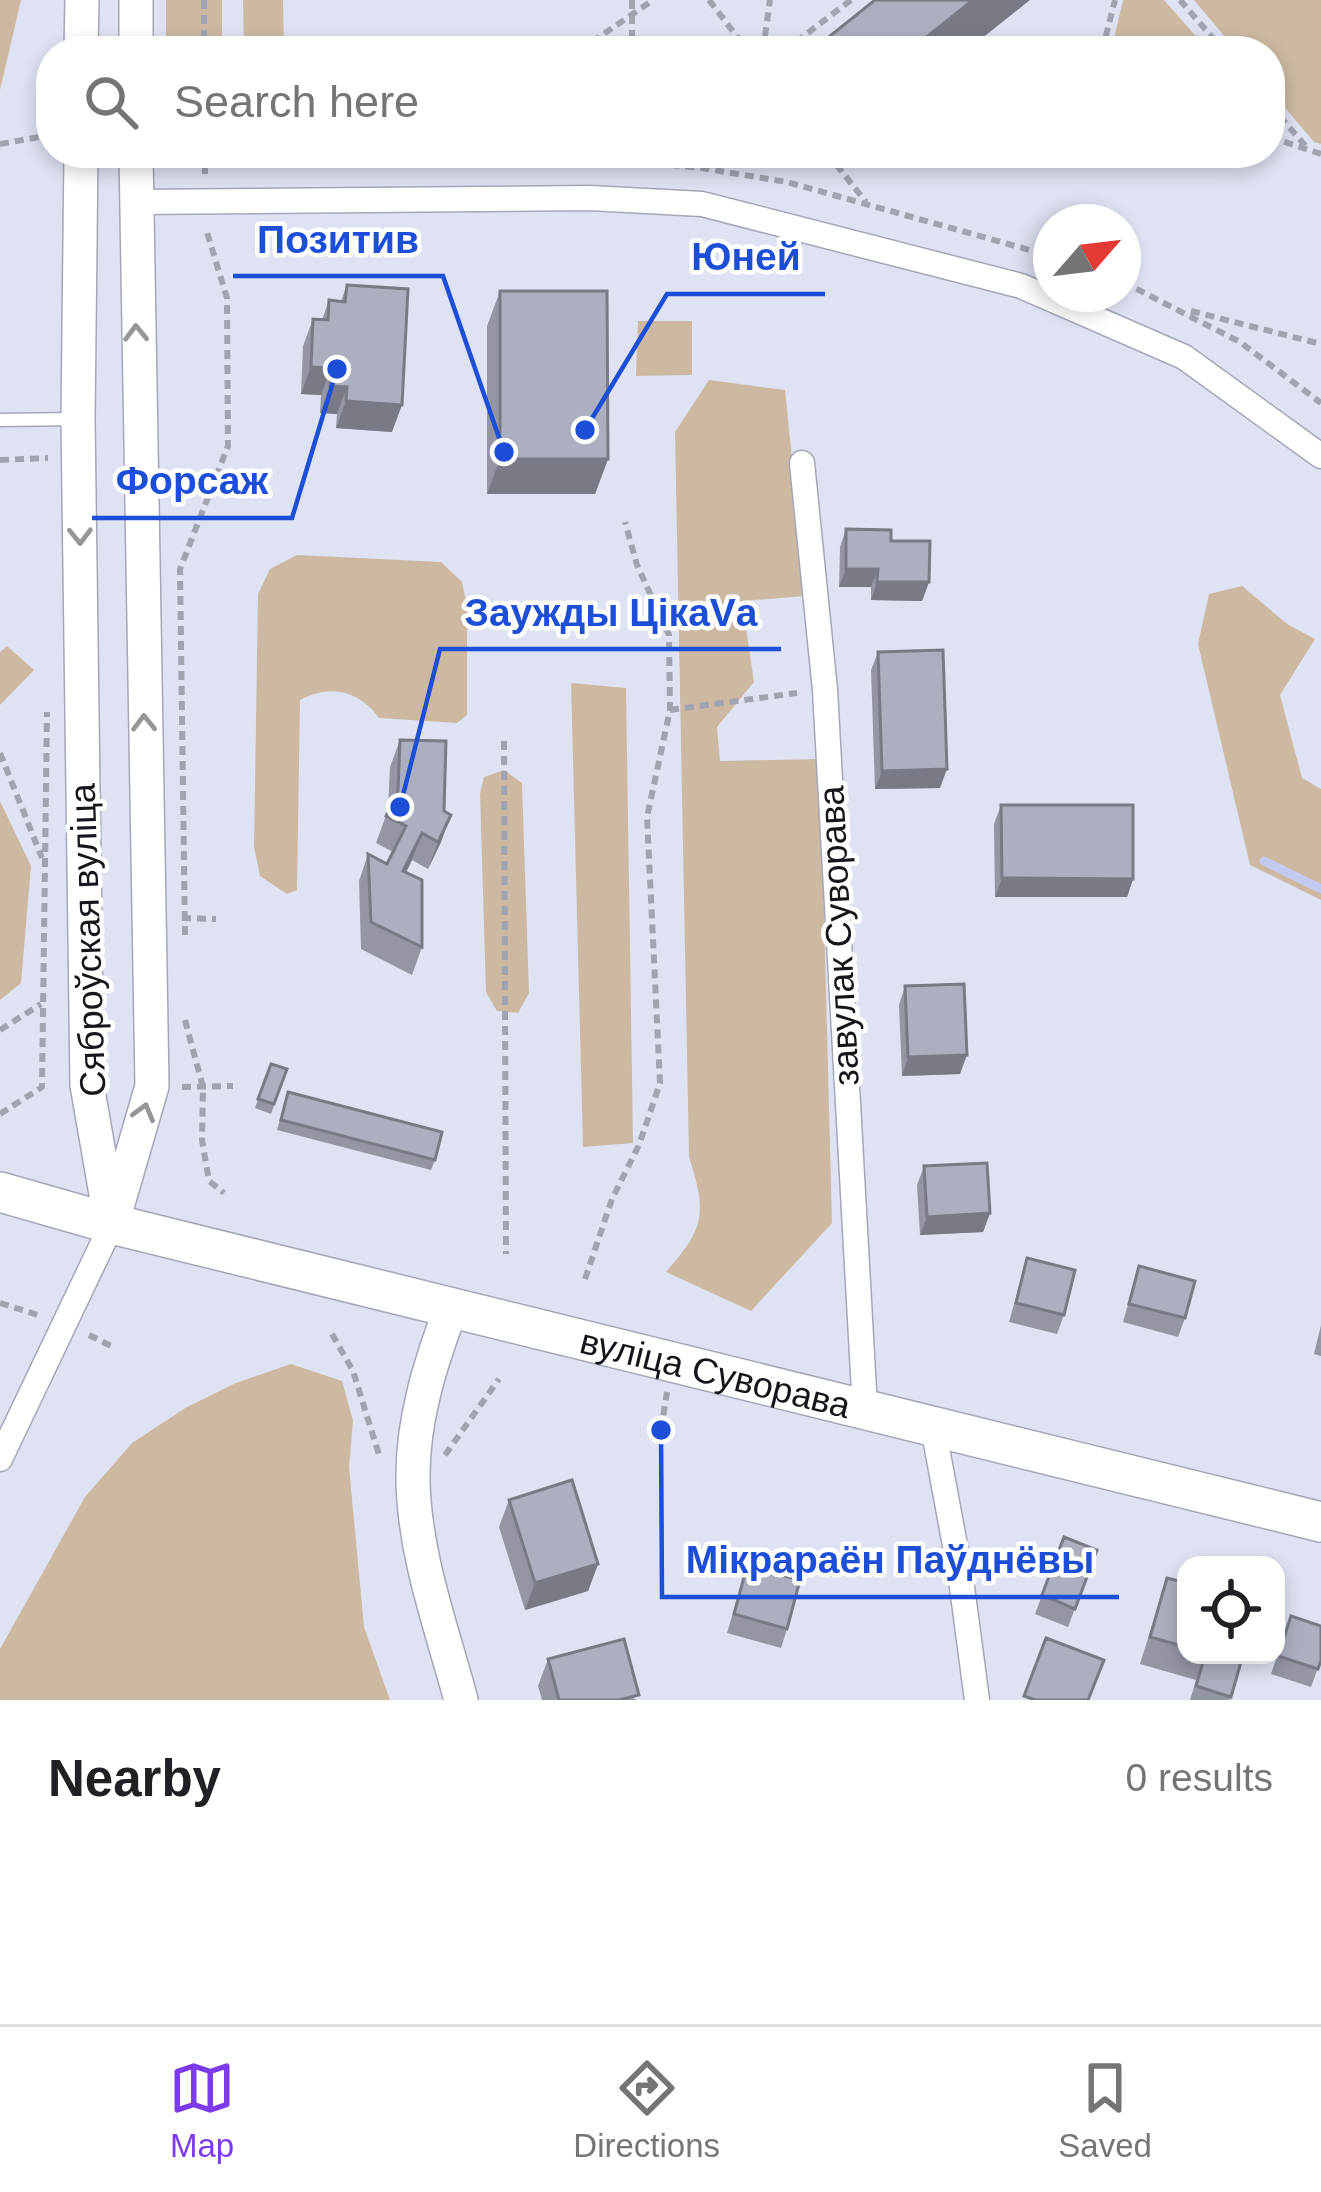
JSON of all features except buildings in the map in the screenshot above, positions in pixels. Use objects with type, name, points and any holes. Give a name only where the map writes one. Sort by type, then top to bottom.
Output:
[{"type":"main road","points":[[82,0],[82,36]]},
{"type":"main road","points":[[136,0],[136,36]]},
{"type":"main road","name":"Сяброўская вуліца","points":[[81,168],[78,419],[87,1084],[112,1224]]},
{"type":"main road","name":"Сяброўская вуліца","points":[[112,1224],[152,1086],[135,168]]},
{"type":"main road","name":"вуліца Суворава","points":[[0,1192],[112,1224],[1321,1522]]},
{"type":"main road","points":[[452,1306],[432,1358],[417,1426],[413,1479],[418,1531],[461,1700]]},
{"type":"street","points":[[134,202],[590,198],[702,204],[1021,286],[1184,358],[1321,456]]},
{"type":"street","name":"завулак Суворава","points":[[802,463],[825,689],[865,1409]]},
{"type":"street","points":[[0,1459],[112,1224]]},
{"type":"street","points":[[933,1427],[977,1700]]},
{"type":"lane","points":[[0,420],[78,419]]},
{"type":"path","points":[[204,0],[205,36]]},
{"type":"path","points":[[632,0],[632,36]]},
{"type":"path","points":[[601,36],[653,0]]},
{"type":"path","points":[[709,0],[737,36]]},
{"type":"path","points":[[766,36],[770,0]]},
{"type":"path","points":[[803,36],[850,0]]},
{"type":"path","points":[[1106,36],[1115,0]]},
{"type":"path","points":[[1180,0],[1211,36]]},
{"type":"path","points":[[1285,122],[1309,150]]},
{"type":"path","points":[[0,144],[36,138]]},
{"type":"path","points":[[1285,141],[1321,154]]},
{"type":"path","points":[[184,939],[180,569],[229,446],[226,298],[206,233],[205,168]]},
{"type":"path","points":[[839,168],[866,203]]},
{"type":"path","points":[[1141,290],[1240,342],[1321,403]]},
{"type":"path","points":[[1181,309],[1321,344]]},
{"type":"path","points":[[0,460],[48,458]]},
{"type":"path","points":[[584,1279],[660,1084],[647,818],[670,710],[668,635],[637,565],[625,522]]},
{"type":"path","points":[[670,710],[825,689]]},
{"type":"path","points":[[504,741],[506,1254]]},
{"type":"path","points":[[0,753],[44,861]]},
{"type":"path","points":[[185,999],[185,1019],[203,1087],[202,1140],[209,1180],[224,1193]]},
{"type":"path","points":[[0,1030],[40,1004]]},
{"type":"path","points":[[42,1087],[56,1086]]},
{"type":"path","points":[[172,1087],[233,1086]]},
{"type":"path","points":[[0,1303],[66,1324]]},
{"type":"path","points":[[436,1468],[499,1379]]},
{"type":"shaded area","points":[[0,0],[21,0],[0,90]]},
{"type":"shaded area","points":[[166,0],[222,0],[222,36],[166,36]]},
{"type":"shaded area","points":[[243,0],[283,0],[284,36],[244,36]]},
{"type":"shaded area","points":[[1123,0],[1164,0],[1196,36],[1115,36]]},
{"type":"shaded area","points":[[1194,0],[1321,0],[1321,144],[1285,108],[1285,36],[1224,36]]},
{"type":"shaded area","points":[[638,321],[692,321],[692,375],[636,376]]},
{"type":"shaded area","points":[[709,380],[785,390],[806,596],[742,601],[754,682],[717,727],[720,761],[820,759],[832,1223],[751,1311],[666,1272],[689,1243],[700,1206],[689,1157],[675,432]]},
{"type":"shaded area","points":[[297,555],[441,562],[462,582],[467,605],[467,715],[457,723],[379,718],[362,701],[333,691],[300,700],[297,890],[287,894],[260,876],[254,847],[258,594],[270,569]]},
{"type":"shaded area","points":[[1242,586],[1287,624],[1315,639],[1280,695],[1302,778],[1321,789],[1321,900],[1250,865],[1198,644],[1209,594]]},
{"type":"shaded area","points":[[7,646],[34,670],[0,705],[0,652]]},
{"type":"shaded area","points":[[571,683],[626,688],[633,1143],[583,1147]]},
{"type":"shaded area","points":[[504,770],[522,783],[529,993],[518,1013],[497,1011],[486,992],[480,794],[484,777]]},
{"type":"shaded area","points":[[0,801],[31,866],[21,983],[0,1000]]},
{"type":"shaded area","points":[[291,1364],[342,1381],[353,1421],[349,1467],[364,1627],[390,1700],[0,1700],[0,1649],[85,1497],[132,1443],[187,1407]]},
{"type":"waterway","points":[[1264,861],[1321,889]]},
{"type":"place","name":"Форсаж","points":[[337,369]]},
{"type":"place","name":"Юней","points":[[585,430]]},
{"type":"place","name":"Позитив","points":[[504,452]]},
{"type":"place","name":"Заужды ЦікаVа","points":[[400,807]]},
{"type":"place","name":"Мікрараён Паўднёвы","points":[[661,1430]]}]
